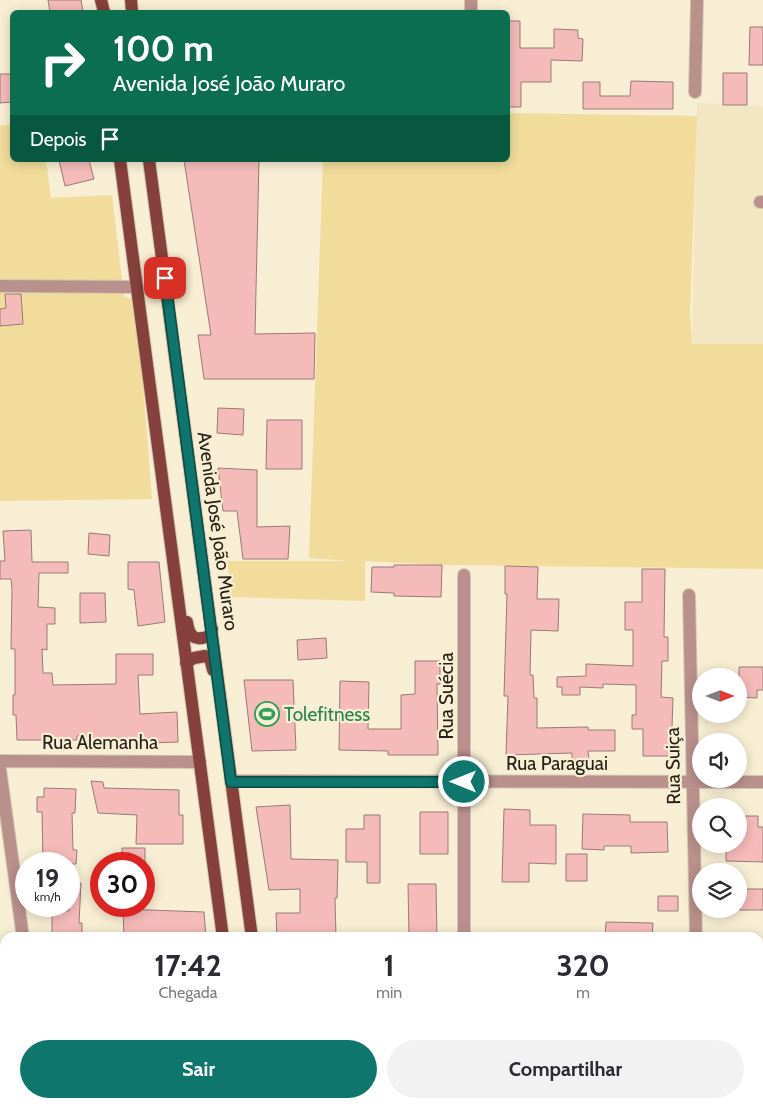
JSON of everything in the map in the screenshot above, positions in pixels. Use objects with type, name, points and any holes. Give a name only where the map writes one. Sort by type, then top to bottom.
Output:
[{"type":"main road","points":[[120,162],[175,563],[186,664],[222,932]]},
{"type":"main road","name":"Avenida José João Muraro","points":[[148,162],[251,932]]},
{"type":"main road","points":[[175,563],[188,632],[192,638],[201,639],[209,636],[212,629]]},
{"type":"main road","points":[[186,664],[201,656],[210,658],[221,709]]},
{"type":"street","points":[[695,92],[697,0]]},
{"type":"street","points":[[0,286],[137,287]]},
{"type":"street","name":"Rua Suécia","points":[[464,575],[464,932]]},
{"type":"street","name":"Rua Suiça","points":[[689,595],[692,782]]},
{"type":"street","name":"Rua Alemanha","points":[[0,761],[200,762]]},
{"type":"street","points":[[0,769],[22,932]]},
{"type":"street","name":"Rua Paraguai","points":[[231,782],[692,782]]},
{"type":"street","name":"Rua Paraguai","points":[[747,782],[763,782]]},
{"type":"street","name":"Rua Suiça","points":[[692,788],[696,932]]},
{"type":"shaded area","points":[[697,103],[763,106],[763,344],[692,344]]},
{"type":"shaded area","points":[[510,113],[697,116],[690,312],[692,344],[763,344],[763,569],[442,565],[365,561],[365,601],[232,597],[227,561],[350,561],[309,558],[323,162],[510,162]]},
{"type":"shaded area","points":[[10,124],[10,162],[46,162],[51,198],[112,195],[124,297],[136,299],[152,499],[0,501],[0,126]]},
{"type":"building","points":[[48,0],[81,0],[83,10],[50,10]]},
{"type":"building","points":[[510,21],[520,21],[520,48],[554,48],[554,29],[578,30],[578,38],[583,39],[582,61],[551,60],[551,82],[521,82],[521,107],[510,107]]},
{"type":"building","points":[[750,27],[763,27],[763,65],[749,65]]},
{"type":"building","points":[[723,73],[747,73],[747,105],[723,105]]},
{"type":"building","points":[[0,74],[10,74],[10,102],[0,103]]},
{"type":"building","points":[[631,81],[673,82],[673,109],[583,109],[583,82],[600,82],[600,96],[630,96]]},
{"type":"building","points":[[59,162],[90,162],[94,179],[65,186]]},
{"type":"building","points":[[184,162],[259,162],[255,334],[315,333],[314,379],[204,379],[198,335],[211,335]]},
{"type":"building","points":[[5,294],[21,294],[23,324],[0,326],[0,309],[6,308]]},
{"type":"building","points":[[218,408],[244,409],[243,435],[217,433]]},
{"type":"building","points":[[267,420],[302,420],[302,469],[266,469]]},
{"type":"building","points":[[218,468],[257,470],[257,527],[290,526],[288,559],[243,559],[237,511],[223,511]]},
{"type":"building","points":[[31,530],[32,562],[68,562],[68,573],[39,573],[38,607],[55,608],[55,624],[47,624],[47,650],[42,649],[43,673],[52,673],[53,685],[116,684],[116,654],[153,654],[153,675],[138,675],[140,714],[177,712],[178,742],[150,743],[150,738],[81,739],[81,735],[77,736],[77,740],[17,740],[16,715],[13,715],[15,649],[11,649],[12,589],[11,579],[0,579],[0,561],[5,561],[3,531]]},
{"type":"building","points":[[89,533],[110,535],[109,556],[88,554]]},
{"type":"building","points":[[128,562],[159,562],[165,622],[138,626],[134,590],[128,589]]},
{"type":"building","points":[[394,565],[442,565],[441,597],[394,596],[394,593],[371,592],[372,567],[394,567]]},
{"type":"building","points":[[505,566],[538,567],[537,599],[559,599],[558,631],[531,630],[530,675],[533,675],[534,698],[537,698],[537,728],[588,727],[588,730],[615,730],[615,751],[588,751],[589,760],[572,760],[572,753],[506,755],[508,696],[504,696],[507,594],[505,594]]},
{"type":"building","points":[[642,569],[665,569],[664,637],[668,637],[668,661],[662,661],[661,697],[673,698],[671,756],[643,756],[643,729],[632,729],[632,715],[636,715],[636,685],[603,684],[603,688],[580,687],[580,695],[562,695],[562,687],[557,687],[557,677],[586,676],[586,664],[633,666],[633,630],[625,630],[625,602],[642,602]]},
{"type":"building","points":[[80,593],[105,593],[106,622],[80,623]]},
{"type":"building","points":[[326,638],[327,658],[298,660],[297,640]]},
{"type":"building","points":[[415,661],[440,661],[440,684],[437,684],[438,755],[388,755],[388,751],[339,750],[340,681],[369,682],[368,729],[401,729],[401,695],[415,694]]},
{"type":"building","points":[[763,667],[763,690],[757,690],[757,698],[748,698],[748,668],[739,668]]},
{"type":"building","points":[[244,680],[293,680],[296,750],[252,751]]},
{"type":"building","points":[[91,781],[103,782],[104,788],[179,790],[179,815],[183,815],[183,844],[136,844],[137,815],[98,813]]},
{"type":"building","points":[[44,788],[76,789],[75,813],[72,813],[73,850],[77,850],[77,852],[43,852],[42,812],[37,812],[37,797],[44,797]]},
{"type":"building","points":[[290,805],[291,859],[338,860],[337,898],[335,898],[336,932],[277,932],[276,913],[300,913],[300,889],[269,890],[256,807]]},
{"type":"building","points":[[504,809],[530,810],[530,825],[556,825],[556,864],[529,863],[529,882],[502,882]]},
{"type":"building","points":[[420,812],[448,812],[448,854],[420,854]]},
{"type":"building","points":[[583,814],[630,815],[630,822],[667,822],[668,852],[631,853],[631,846],[604,846],[604,850],[582,849]]},
{"type":"building","points":[[364,815],[380,815],[380,883],[367,883],[367,862],[346,862],[346,829],[364,829]]},
{"type":"building","points":[[747,816],[758,816],[758,827],[763,827],[763,862],[726,861],[726,853],[747,853]]},
{"type":"building","points":[[122,848],[145,848],[145,852],[122,852]]},
{"type":"building","points":[[566,854],[587,854],[587,881],[566,881]]},
{"type":"building","points":[[408,884],[436,884],[437,932],[409,932]]},
{"type":"building","points":[[747,889],[763,889],[763,910],[747,910]]},
{"type":"building","points":[[658,896],[678,896],[678,911],[658,911]]},
{"type":"building","points":[[155,910],[204,912],[206,932],[124,932],[123,917],[155,917]]},
{"type":"building","points":[[52,917],[79,917],[79,923],[82,923],[82,932],[52,932]]},
{"type":"building","points":[[606,922],[653,923],[652,932],[605,932]]},
{"type":"place","name":"Tolefitness","points":[[267,714]]},
{"type":"route","points":[[165,278],[231,782],[464,782]]}]
